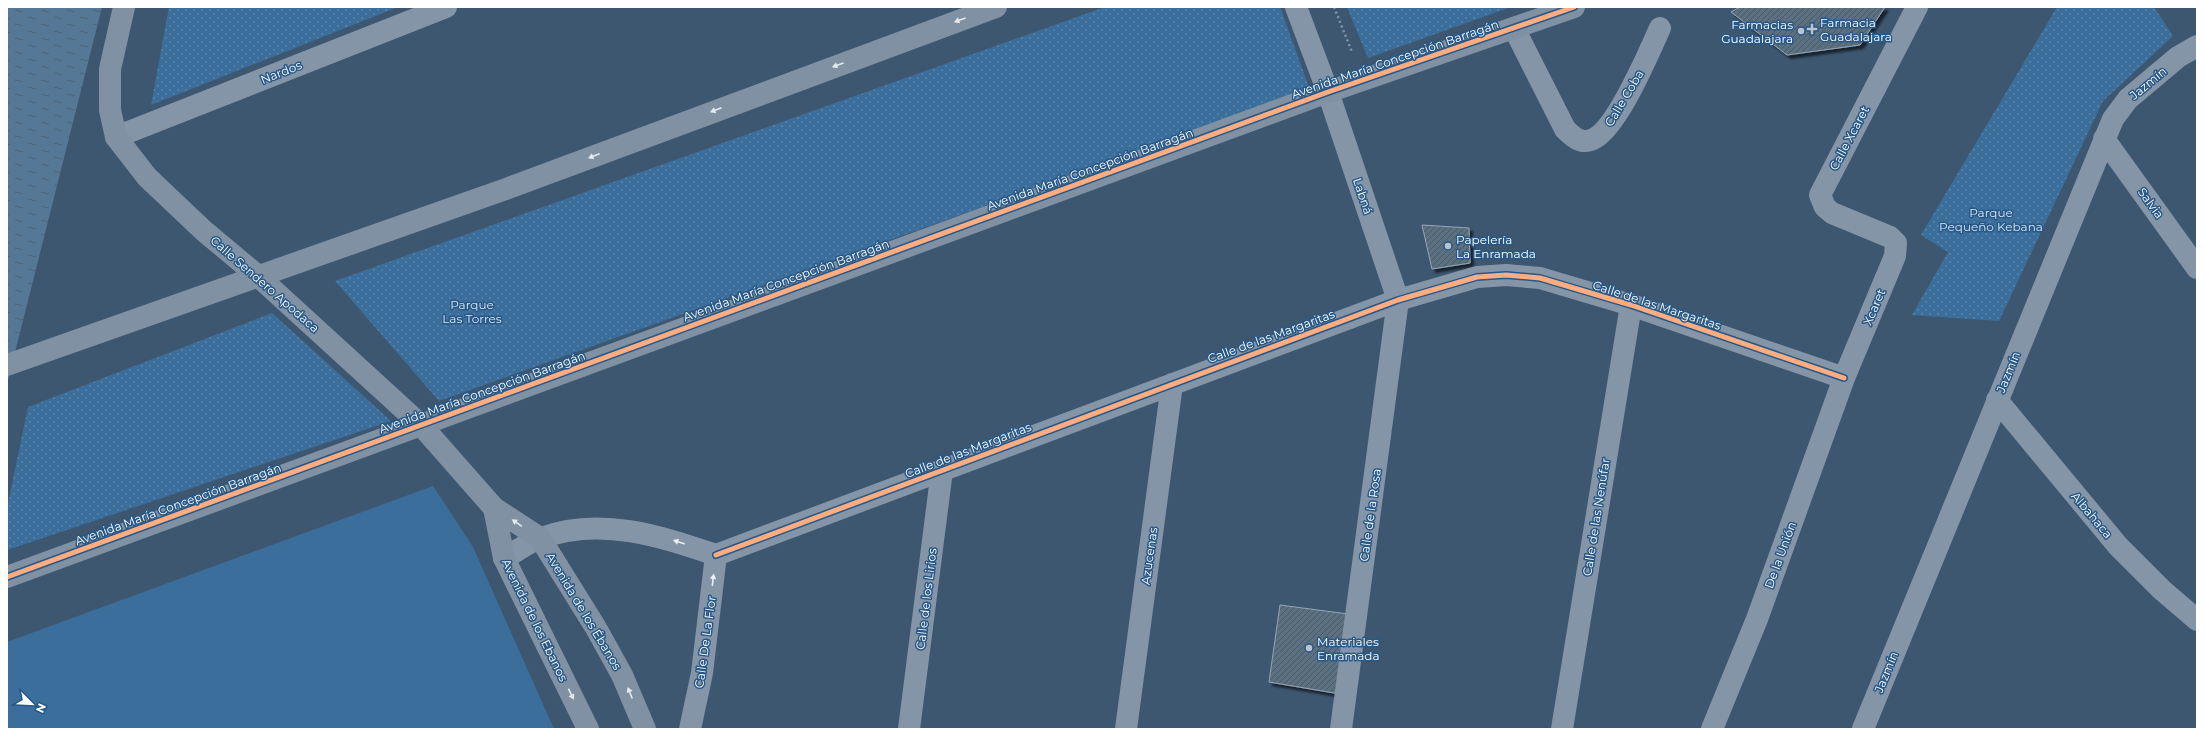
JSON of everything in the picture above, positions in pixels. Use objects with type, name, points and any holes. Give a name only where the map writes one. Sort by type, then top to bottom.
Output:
[{"type":"street","points":[[116,137],[110,110],[110,69],[124,7]]},
{"type":"street","name":"Nardos","points":[[116,137],[446,7]]},
{"type":"street","points":[[7,365],[506,189],[996,7]]},
{"type":"street","points":[[1296,7],[1328,92]]},
{"type":"street","name":"Avenida María Concepción Barragán","points":[[7,577],[1328,92],[1574,7]]},
{"type":"street","name":"Calle Xcaret","points":[[1890,237],[1832,213],[1825,207],[1820,195],[1917,7]]},
{"type":"street","name":"Calle Coba","points":[[1514,28],[1565,129],[1573,137],[1586,142],[1593,140],[1604,132],[1618,111],[1631,90],[1660,28]]},
{"type":"street","name":"Jazmín","points":[[1863,729],[2113,119],[2128,99],[2178,57],[2197,46]]},
{"type":"street","name":"Labná","points":[[1328,92],[1398,300]]},
{"type":"street","name":"Calle Sendero Apodaca","points":[[116,137],[147,177],[204,231],[258,276],[421,425]]},
{"type":"street","name":"Salvia","points":[[2104,139],[2197,268]]},
{"type":"street","name":"Xcaret","points":[[1844,378],[1895,256],[1896,243],[1890,237]]},
{"type":"street","name":"Calle de las Margaritas","points":[[716,555],[1398,300],[1476,277],[1506,275],[1540,278],[1631,305],[1844,378]]},
{"type":"street","name":"Calle de la Rosa","points":[[1341,729],[1398,300]]},
{"type":"street","name":"Calle de las Nenúfar","points":[[1562,729],[1631,305]]},
{"type":"street","name":"De la Unión","points":[[1712,729],[1757,619],[1844,378]]},
{"type":"street","name":"Azucenas","points":[[1126,729],[1172,384]]},
{"type":"street","name":"Albahaca","points":[[1997,400],[2118,546],[2162,590],[2197,620]]},
{"type":"street","points":[[421,425],[494,508],[540,538]]},
{"type":"street","name":"Calle de los Lirios","points":[[909,729],[942,470]]},
{"type":"street","name":"Avenida de los Ebanos","points":[[494,508],[504,558],[588,729]]},
{"type":"street","points":[[504,558],[540,538],[561,531],[602,526],[663,537],[716,555]]},
{"type":"street","name":"Avenida de los Ébanos","points":[[540,538],[596,628],[622,675],[645,729]]},
{"type":"street","name":"Calle De La Flor","points":[[690,729],[702,673],[716,555]]},
{"type":"green space","points":[[169,7],[398,7],[151,105]]},
{"type":"green space","name":"Parque Las Torres","points":[[1105,7],[1280,7],[1310,90],[439,401],[335,281]]},
{"type":"green space","points":[[1347,7],[1511,7],[1368,58]]},
{"type":"green space","name":"Parque Pequeño Kebana","points":[[2057,7],[2154,7],[2173,36],[2103,101],[1999,321],[1912,315],[1948,252],[1921,235]]},
{"type":"green space","points":[[272,313],[391,421],[7,550],[7,508],[28,407]]},
{"type":"green space","points":[[433,486],[473,547],[554,729],[7,729],[7,642]]},
{"type":"water","points":[[7,7],[102,7],[7,384]]},
{"type":"building","name":"Farmacia Guadalajara","points":[[1740,7],[1885,7],[1860,45],[1787,55],[1731,12]]},
{"type":"building","name":"Papelería La Enramada","points":[[1422,225],[1469,228],[1470,263],[1432,269]]},
{"type":"building","name":"Materiales Enramada","points":[[1280,605],[1348,614],[1340,694],[1269,682]]},
{"type":"cycle path","points":[[7,577],[1328,92],[1574,7]]},
{"type":"cycle path","points":[[716,555],[1398,300],[1477,277],[1506,275],[1540,278],[1631,305],[1844,378]]},
{"type":"place","name":"Farmacia Guadalajara","points":[[1812,29]]},
{"type":"place","name":"Farmacias Guadalajara","points":[[1801,31]]},
{"type":"place","name":"Papelería La Enramada","points":[[1448,246]]},
{"type":"place","name":"Materiales Enramada","points":[[1309,648]]}]
